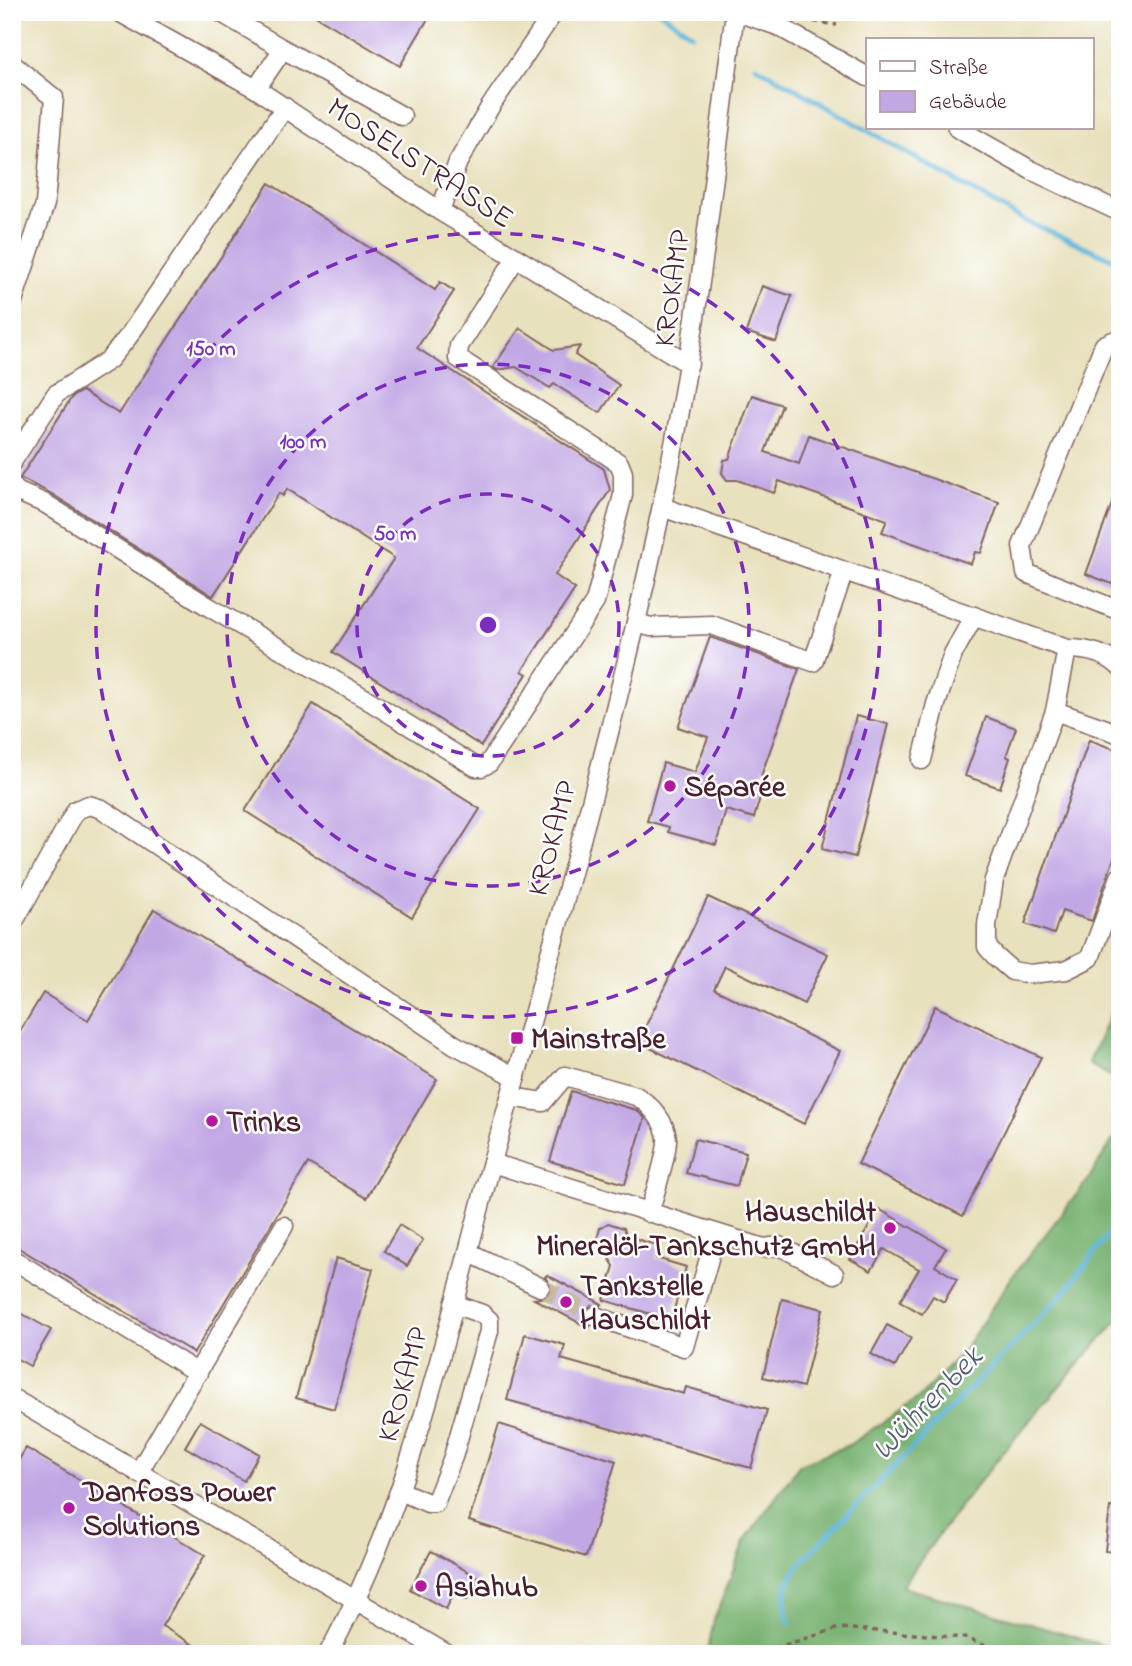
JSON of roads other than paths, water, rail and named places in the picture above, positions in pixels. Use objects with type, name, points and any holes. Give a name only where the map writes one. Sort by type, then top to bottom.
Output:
[{"type":"street","name":"MOSELSTRASSE","points":[[120,12],[258,90],[440,211],[689,364]]},
{"type":"street","points":[[220,12],[402,116]]},
{"type":"street","points":[[440,211],[458,162],[490,107],[554,12]]},
{"type":"street","points":[[736,12],[778,26],[866,76]]},
{"type":"street","name":"KROKAMP","points":[[328,1654],[355,1602],[400,1491],[516,1077],[636,623],[662,508],[689,364],[736,12]]},
{"type":"street","points":[[258,90],[283,49]]},
{"type":"street","points":[[12,64],[54,98],[45,204],[12,304]]},
{"type":"street","points":[[12,462],[56,394],[109,360],[128,337],[285,107]]},
{"type":"street","points":[[961,130],[1031,170],[1120,212]]},
{"type":"street","points":[[12,486],[18,492],[46,504],[209,607],[348,687],[475,767],[482,767],[489,763],[595,602],[623,495],[623,473],[619,463],[458,358],[459,346],[516,258]]},
{"type":"street","points":[[1120,338],[1104,345],[1022,546],[1026,573],[1120,611]]},
{"type":"street","points":[[662,508],[974,617],[1111,658],[1120,667]]},
{"type":"street","points":[[636,623],[651,627],[712,625],[813,662],[844,571]]},
{"type":"street","points":[[922,760],[936,704],[953,654],[974,617]]},
{"type":"street","points":[[1076,649],[995,880],[987,925],[987,947],[1012,971],[1030,974],[1066,970],[1090,958],[1120,877]]},
{"type":"street","points":[[1055,711],[1120,734]]},
{"type":"street","points":[[12,925],[76,810],[89,805],[102,810],[455,1045],[516,1077]]},
{"type":"street","points":[[510,1097],[543,1102],[565,1076],[636,1096],[646,1102],[654,1110],[667,1138],[649,1213]]},
{"type":"street","points":[[492,1163],[764,1248],[779,1246],[834,1274]]},
{"type":"street","points":[[138,1473],[284,1226]]},
{"type":"street","points":[[595,1316],[684,1348],[716,1234]]},
{"type":"street","points":[[468,1252],[540,1287]]},
{"type":"street","points":[[12,1259],[198,1373]]},
{"type":"street","points":[[400,1491],[428,1503],[435,1503],[453,1457],[489,1331],[489,1320],[482,1314],[454,1304]]},
{"type":"street","points":[[12,1398],[447,1654]]},
{"type":"waterway","points":[[660,12],[692,34]]},
{"type":"waterway","points":[[756,66],[866,129]]},
{"type":"waterway","points":[[867,130],[1025,221],[1120,262]]},
{"type":"waterway","name":"Wührenbek","points":[[789,1622],[785,1596],[789,1582],[803,1560],[1063,1294],[1120,1219]]},
{"type":"tunnel","points":[[540,1287],[595,1316]]},
{"type":"place","name":"Séparée","points":[[670,786]]},
{"type":"place","name":"Mainstraße","points":[[517,1038]]},
{"type":"place","name":"Trinks","points":[[212,1121]]},
{"type":"place","name":"Hauschildt Mineralöl-Tankschutz GmbH","points":[[890,1228]]},
{"type":"place","name":"Tankstelle Hauschildt","points":[[566,1302]]},
{"type":"place","name":"Danfoss Power Solutions","points":[[69,1508]]},
{"type":"place","name":"Asiahub","points":[[421,1586]]}]
